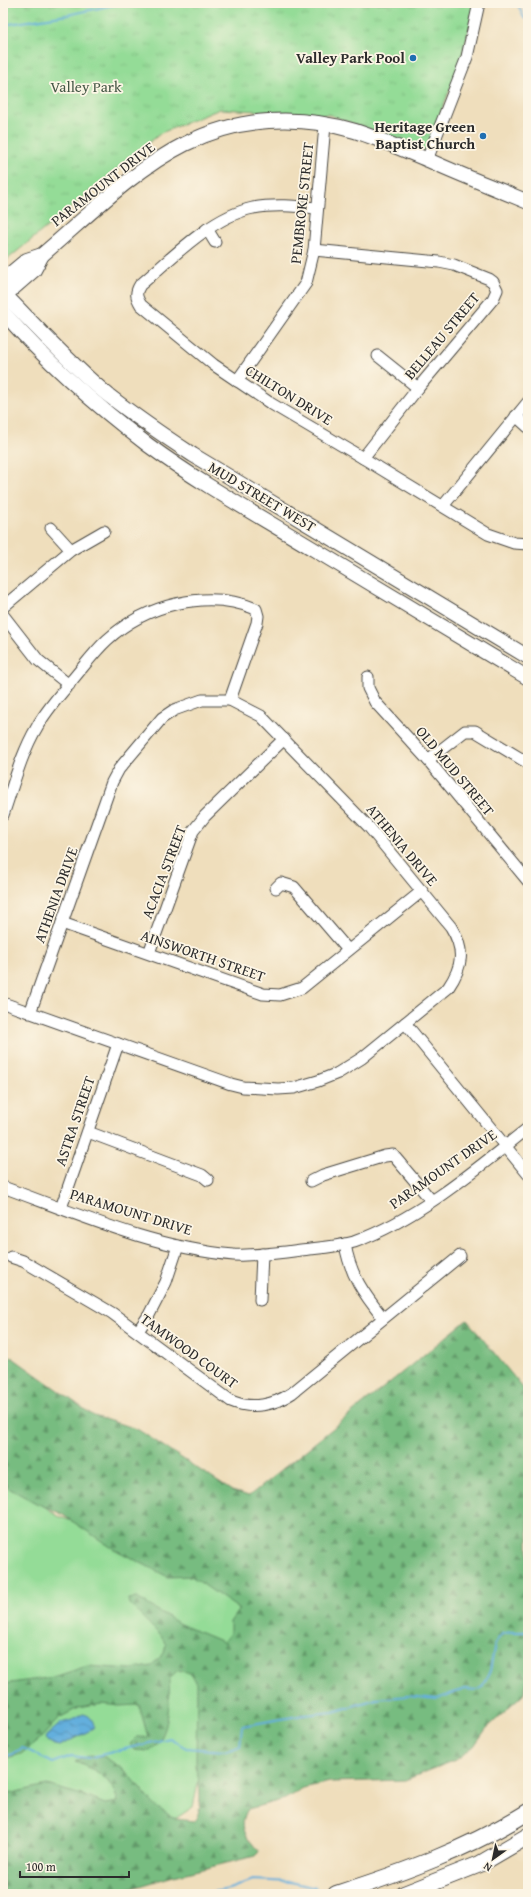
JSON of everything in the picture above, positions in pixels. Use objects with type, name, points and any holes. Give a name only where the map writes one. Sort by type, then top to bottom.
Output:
[{"type":"highway","points":[[336,1894],[388,1878],[442,1856],[528,1812]]},
{"type":"highway","points":[[405,1894],[480,1864],[528,1836]]},
{"type":"main road","name":"PARAMOUNT DRIVE","points":[[3,280],[27,260],[42,255],[132,179],[184,144],[234,125],[275,120],[310,122],[356,131],[528,202]]},
{"type":"main road","name":"PARAMOUNT DRIVE","points":[[4,295],[34,270],[42,255]]},
{"type":"main road","name":"MUD STREET WEST","points":[[4,295],[84,374],[108,395],[153,428],[193,455],[528,657]]},
{"type":"main road","name":"MUD STREET WEST","points":[[3,312],[64,376],[115,420],[149,445],[185,470],[265,520],[528,678]]},
{"type":"street","points":[[427,160],[467,57],[479,3]]},
{"type":"street","name":"PEMBROKE STREET","points":[[237,381],[306,283],[314,250],[325,125]]},
{"type":"street","name":"CHILTON DRIVE","points":[[317,208],[281,205],[252,208],[232,215],[207,229],[140,284],[136,291],[136,298],[141,306],[214,365],[270,403],[488,534],[514,543],[528,544]]},
{"type":"street","points":[[207,229],[215,242]]},
{"type":"street","name":"BELLEAU STREET","points":[[314,250],[439,262],[454,265],[493,282],[497,290],[493,299],[418,388],[363,458]]},
{"type":"street","points":[[378,356],[418,388]]},
{"type":"street","points":[[443,506],[528,402]]},
{"type":"street","points":[[516,416],[528,427]]},
{"type":"street","points":[[51,528],[71,550]]},
{"type":"street","points":[[3,607],[71,550],[104,531]]},
{"type":"street","points":[[3,815],[29,743],[41,720],[107,640],[131,622],[171,604],[214,599],[246,605],[256,609],[258,616],[256,623],[230,700]]},
{"type":"street","points":[[3,615],[38,660],[69,685]]},
{"type":"street","name":"OLD MUD STREET","points":[[368,677],[368,688],[375,702],[428,760],[528,881]]},
{"type":"street","name":"ATHENIA DRIVE","points":[[3,1003],[30,1013],[243,1088],[294,1088],[338,1073],[362,1058],[448,988],[457,975],[461,962],[460,947],[458,939],[422,891],[369,826],[261,716],[230,700],[202,700],[174,710],[162,718],[119,769],[112,782],[30,1013]]},
{"type":"street","points":[[428,760],[465,730],[475,731],[528,763]]},
{"type":"street","name":"ACACIA STREET","points":[[149,953],[193,831],[205,816],[284,739]]},
{"type":"street","points":[[276,888],[281,883],[294,887],[348,950]]},
{"type":"street","name":"AINSWORTH STREET","points":[[62,923],[262,994],[280,995],[302,988],[422,891]]},
{"type":"street","points":[[405,1023],[528,1174]]},
{"type":"street","name":"ASTRA STREET","points":[[61,1208],[118,1044]]},
{"type":"street","name":"PARAMOUNT DRIVE","points":[[3,1186],[61,1208],[178,1246],[236,1255],[262,1254],[345,1244],[379,1231],[409,1216],[505,1147],[528,1128]]},
{"type":"street","points":[[88,1132],[202,1175],[208,1180]]},
{"type":"street","points":[[311,1181],[323,1175],[385,1156],[393,1155],[431,1200]]},
{"type":"street","points":[[345,1244],[351,1267],[361,1290],[383,1318]]},
{"type":"street","points":[[138,1331],[166,1282],[178,1246]]},
{"type":"street","points":[[260,1300],[262,1254]]},
{"type":"street","name":"TAMWOOD COURT","points":[[11,1257],[22,1261],[98,1305],[138,1331],[231,1401],[243,1405],[256,1406],[275,1402],[292,1393],[460,1256]]},
{"type":"green space","name":"Valley Park","points":[[3,3],[476,3],[459,67],[425,151],[330,115],[220,109],[161,133],[3,263]]},
{"type":"green space","points":[[467,1320],[528,1394],[528,1679],[523,1695],[486,1729],[474,1746],[456,1760],[405,1780],[330,1782],[303,1788],[285,1799],[248,1809],[243,1821],[243,1827],[247,1837],[259,1852],[255,1856],[170,1877],[113,1894],[3,1894],[3,1834],[6,1826],[3,1819],[3,1795],[47,1785],[85,1796],[105,1804],[118,1802],[112,1787],[102,1776],[90,1768],[75,1762],[90,1755],[105,1757],[128,1773],[156,1807],[176,1819],[194,1821],[199,1810],[200,1795],[196,1766],[197,1683],[190,1673],[178,1670],[170,1678],[168,1718],[162,1736],[150,1751],[134,1750],[130,1744],[137,1737],[148,1737],[139,1705],[119,1706],[102,1704],[78,1708],[59,1718],[40,1739],[21,1754],[3,1759],[3,1684],[54,1677],[87,1666],[132,1669],[152,1666],[164,1653],[166,1645],[161,1636],[129,1604],[128,1599],[137,1598],[180,1624],[223,1642],[230,1633],[230,1622],[239,1609],[191,1576],[168,1577],[112,1548],[60,1513],[36,1503],[3,1485],[3,1351],[94,1416],[137,1429],[232,1491],[249,1496]]},
{"type":"green space","points":[[3,1477],[58,1516],[190,1565],[253,1606],[215,1704],[193,1807],[169,1823],[3,1850]]},
{"type":"water","points":[[83,1714],[89,1716],[91,1719],[94,1725],[93,1729],[59,1746],[54,1745],[45,1739],[46,1736],[61,1723],[72,1720]]},
{"type":"waterway","points":[[3,25],[67,15],[123,3]]},
{"type":"waterway","points":[[517,3],[524,18],[528,20]]},
{"type":"waterway","points":[[3,1757],[13,1754],[22,1748],[53,1763],[71,1756],[88,1758],[170,1738],[186,1748],[226,1751],[240,1746],[242,1726],[304,1715],[333,1712],[376,1699],[408,1696],[436,1699],[465,1689],[477,1690],[482,1687],[490,1671],[495,1643],[502,1634],[511,1632],[528,1632]]},
{"type":"waterway","points":[[202,1894],[229,1889],[253,1880],[291,1882],[316,1888]]},
{"type":"waterway","points":[[103,1894],[111,1891],[125,1894]]},
{"type":"place","name":"Valley Park Pool","points":[[413,58]]},
{"type":"place","name":"Heritage Green Baptist Church","points":[[483,136]]}]
